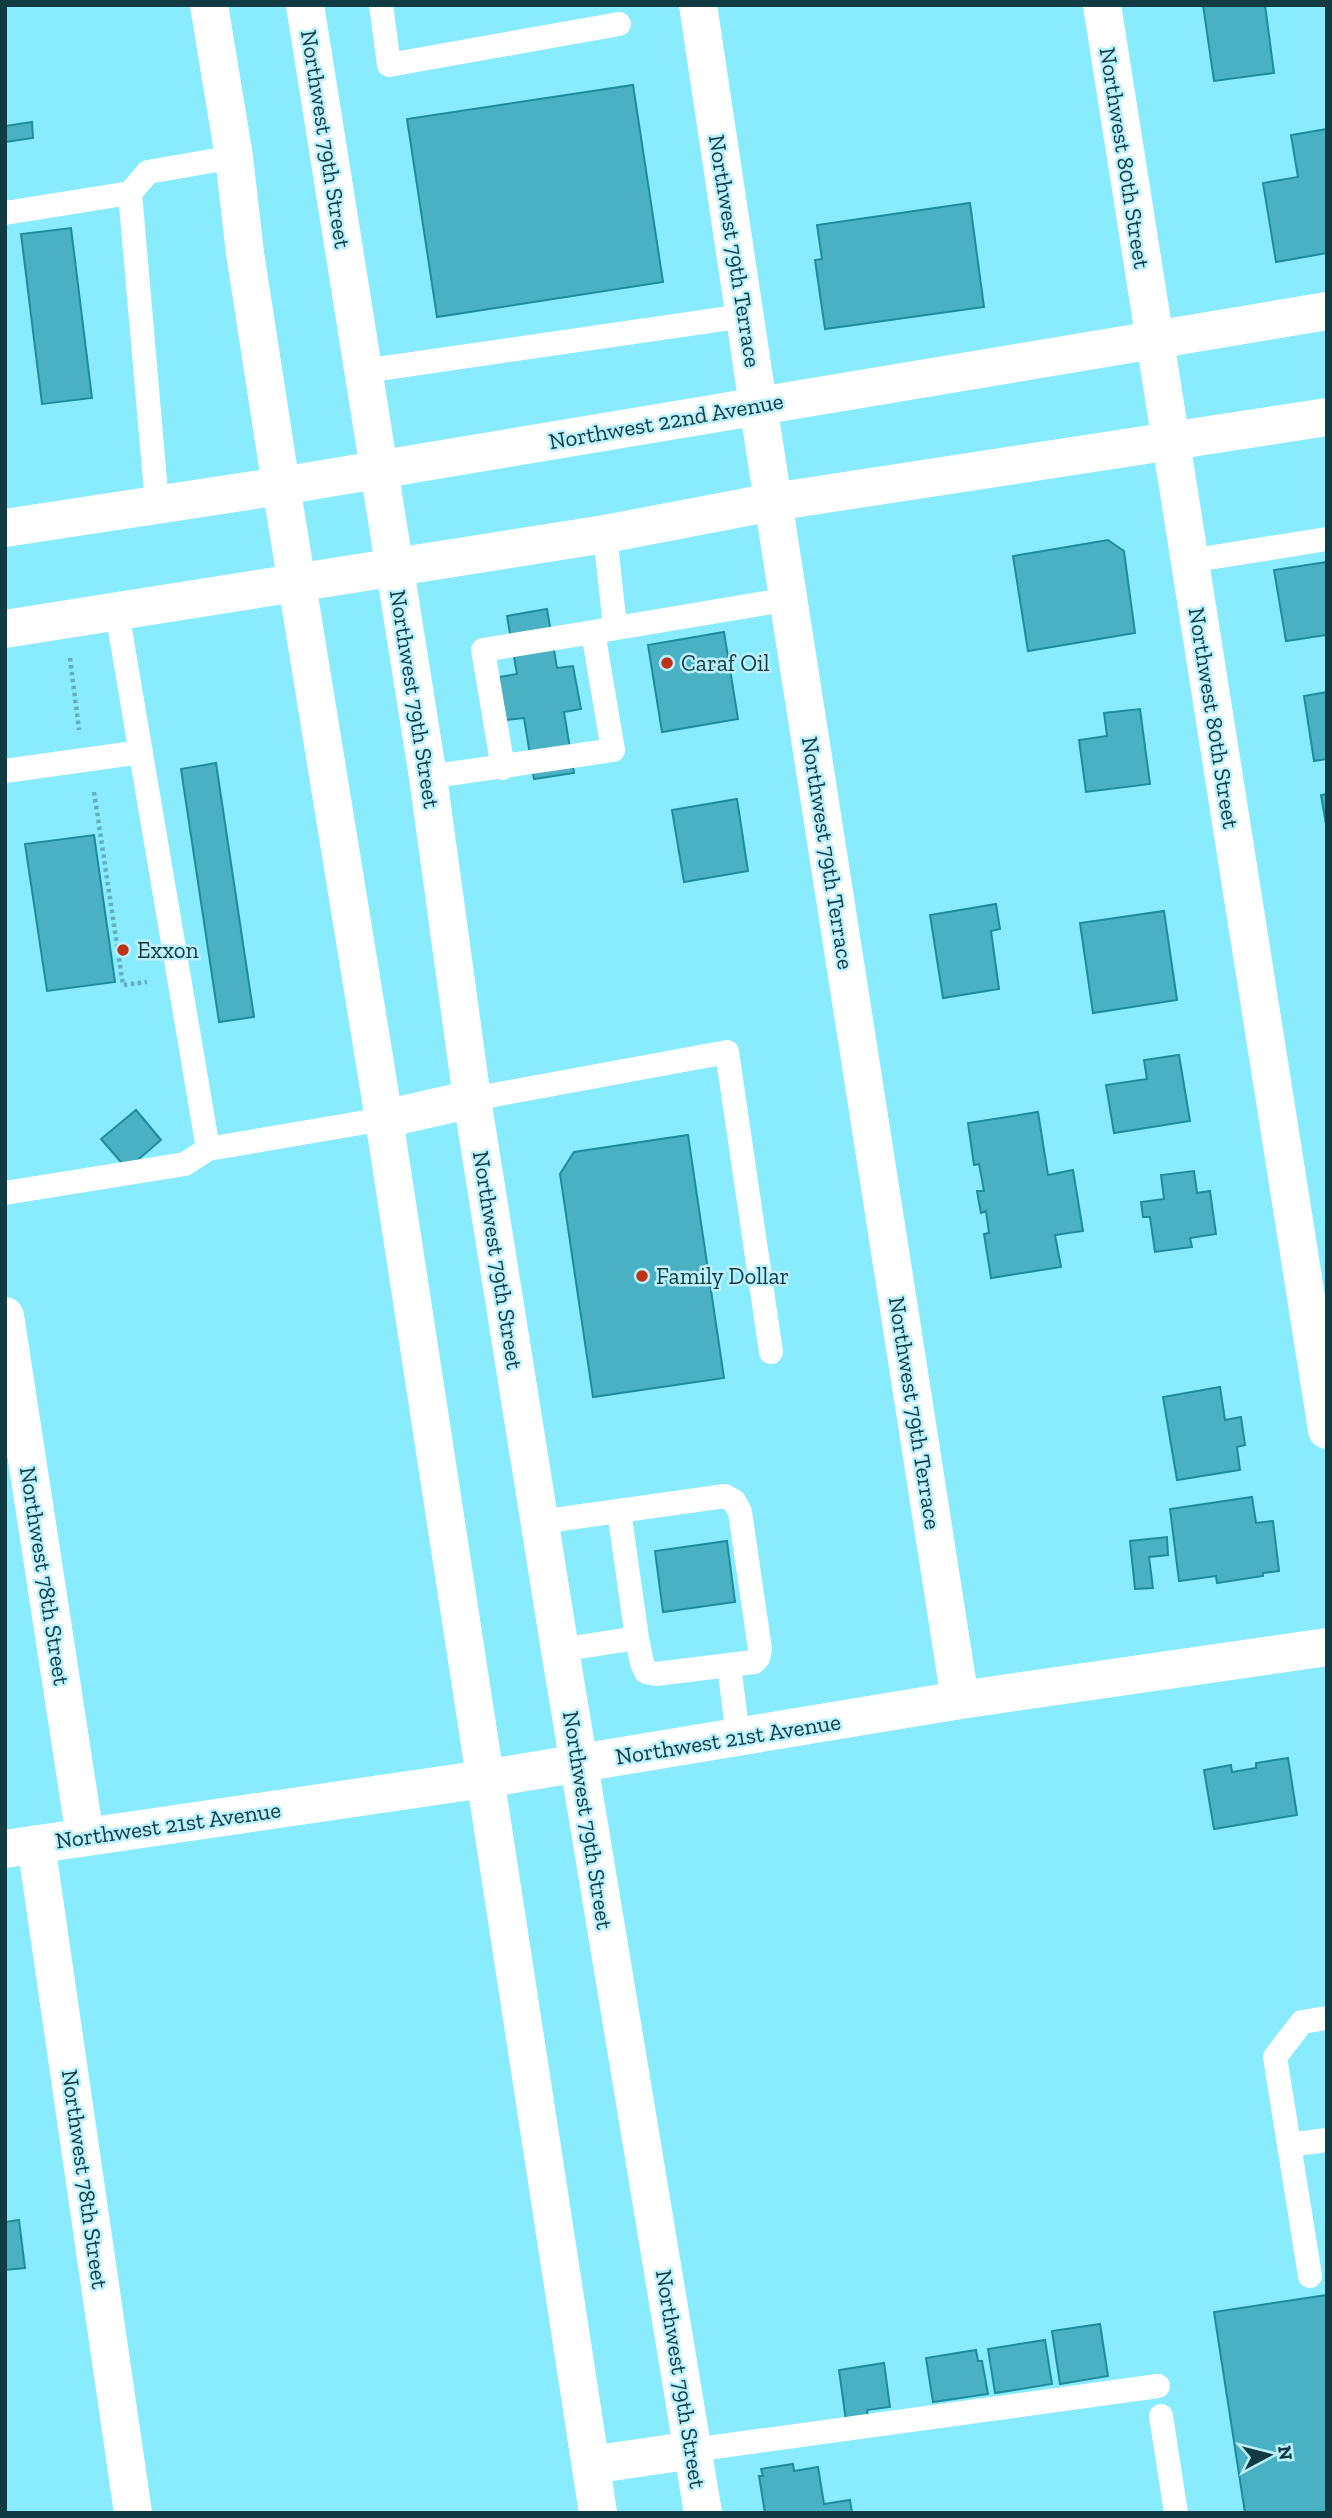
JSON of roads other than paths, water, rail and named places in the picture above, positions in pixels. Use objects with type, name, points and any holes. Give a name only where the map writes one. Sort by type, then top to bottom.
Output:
[{"type":"main road","points":[[209,5],[234,157],[245,253],[281,486],[384,1119],[598,2513]]},
{"type":"main road","name":"Northwest 79th Street","points":[[305,5],[428,777],[472,1099],[703,2513]]},
{"type":"main road","name":"Northwest 79th Terrace","points":[[698,5],[960,1700]]},
{"type":"main road","name":"Northwest 80th Street","points":[[1102,5],[1327,1430]]},
{"type":"main road","name":"Northwest 22nd Avenue","points":[[5,528],[281,486],[1327,311]]},
{"type":"main road","points":[[5,629],[605,534],[773,502],[1327,417]]},
{"type":"main road","points":[[384,1119],[472,1099]]},
{"type":"main road","name":"Northwest 78th Street","points":[[5,1315],[85,1837]]},
{"type":"main road","name":"Northwest 21st Avenue","points":[[21,1847],[484,1779],[960,1700],[1327,1647]]},
{"type":"main road","name":"Northwest 78th Street","points":[[21,1847],[133,2513]]},
{"type":"main road","points":[[591,2465],[693,2450]]},
{"type":"lane","points":[[380,5],[390,65],[619,24]]},
{"type":"lane","points":[[5,213],[130,193],[148,172],[234,157]]},
{"type":"lane","points":[[130,193],[157,504]]},
{"type":"lane","points":[[363,371],[744,316]]},
{"type":"lane","points":[[428,777],[613,750],[604,629],[605,534]]},
{"type":"lane","points":[[1189,561],[1327,539]]},
{"type":"lane","points":[[503,768],[483,650],[789,599]]},
{"type":"lane","points":[[117,612],[208,1149]]},
{"type":"lane","points":[[5,772],[141,752]]},
{"type":"lane","points":[[472,1099],[727,1052],[771,1352]]},
{"type":"lane","points":[[5,1193],[185,1164],[208,1149],[384,1119]]},
{"type":"lane","points":[[540,1521],[725,1496],[734,1501],[740,1512],[760,1648],[758,1658],[754,1662],[656,1674],[646,1672],[637,1638],[619,1511]]},
{"type":"lane","points":[[560,1650],[637,1638]]},
{"type":"lane","points":[[729,1665],[738,1737]]},
{"type":"lane","points":[[1310,2276],[1275,2057],[1302,2022],[1327,2018]]},
{"type":"lane","points":[[1289,2144],[1327,2140]]},
{"type":"lane","points":[[693,2450],[1158,2386]]},
{"type":"lane","points":[[1161,2416],[1176,2513]]},
{"type":"place","name":"Caraf Oil","points":[[667,663]]},
{"type":"place","name":"Exxon","points":[[123,950]]},
{"type":"place","name":"Family Dollar","points":[[642,1276]]}]
